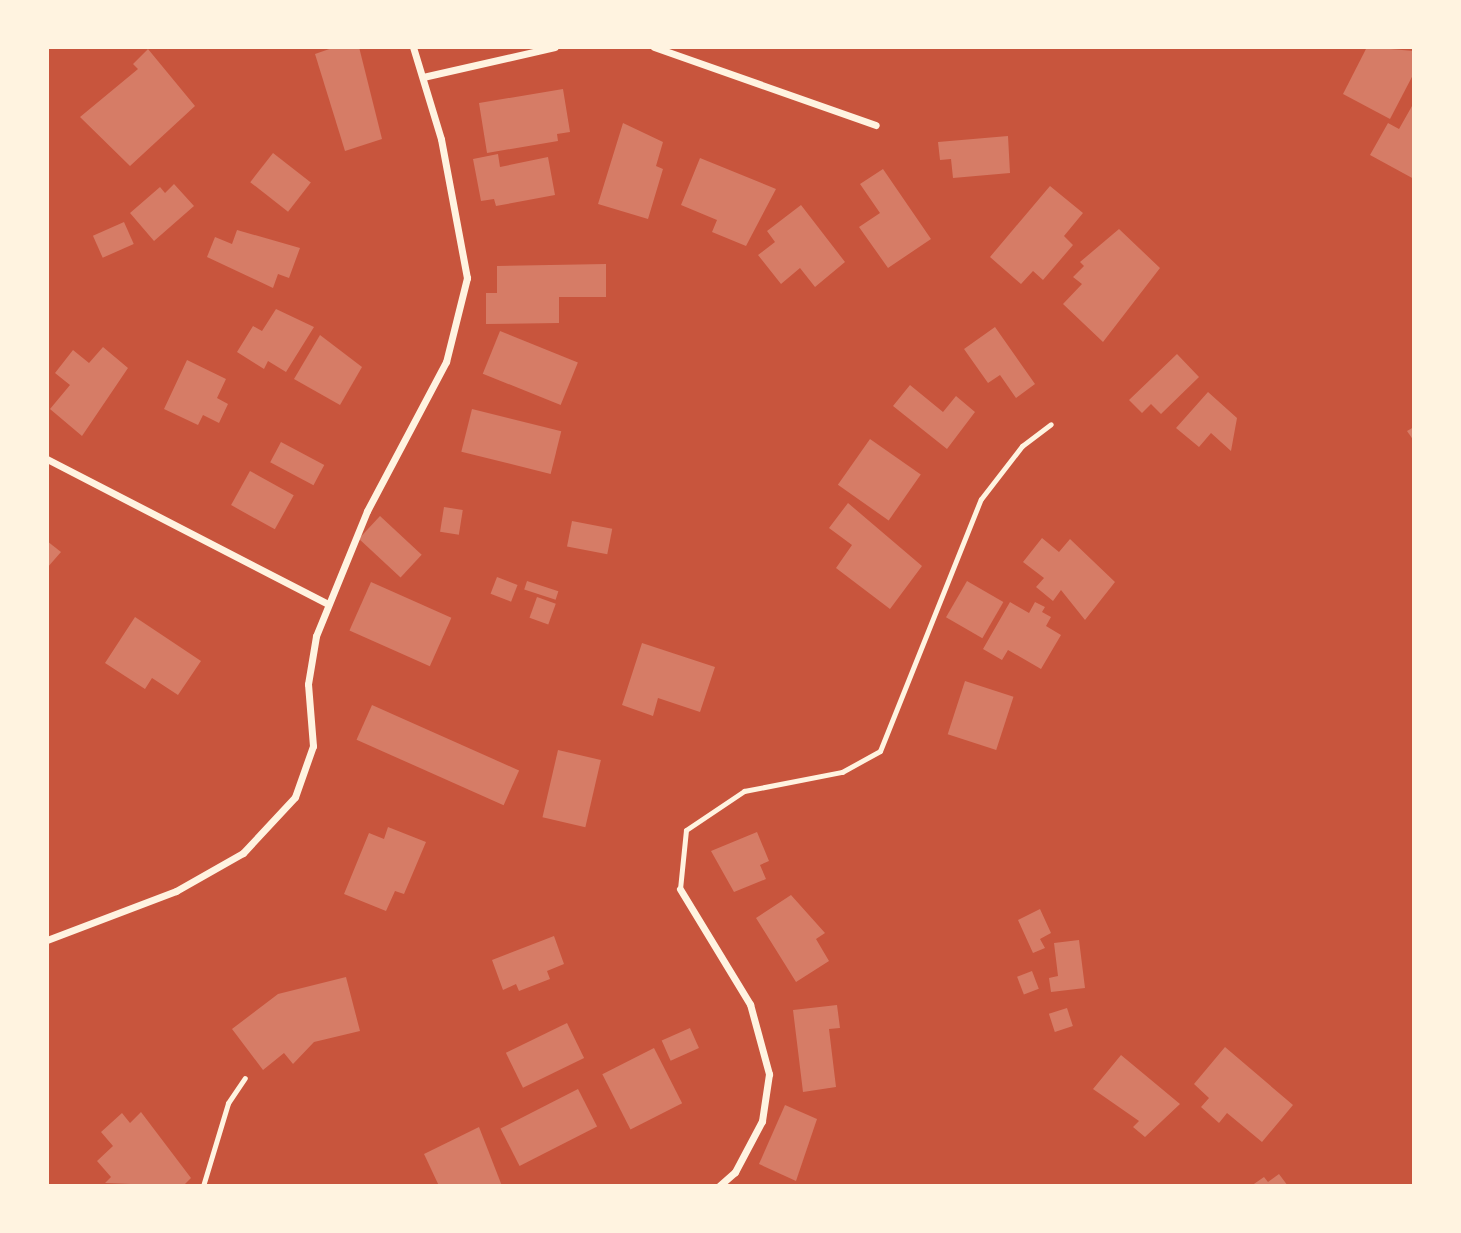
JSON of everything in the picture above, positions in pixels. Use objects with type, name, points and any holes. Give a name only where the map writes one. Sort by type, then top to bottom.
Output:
[{"type":"street","points":[[47,940],[176,891],[243,853],[280,818],[295,796],[313,746],[308,684],[328,604],[458,326],[467,278],[462,239],[423,77],[413,47]]},
{"type":"street","points":[[423,77],[555,47]]},
{"type":"street","points":[[654,47],[876,125]]},
{"type":"street","points":[[47,459],[328,604]]},
{"type":"street","points":[[680,889],[750,1004],[769,1074],[762,1121],[735,1172],[719,1186]]},
{"type":"lane","points":[[680,889],[686,830],[744,791],[842,772],[880,751],[981,499],[1022,446],[1051,424]]},
{"type":"lane","points":[[203,1186],[228,1103],[245,1078]]},
{"type":"building","points":[[335,47],[359,47],[382,139],[345,151],[315,54]]},
{"type":"building","points":[[1367,47],[1414,51],[1414,73],[1390,119],[1343,94]]},
{"type":"building","points":[[148,49],[195,106],[130,166],[80,117],[138,69],[133,64]]},
{"type":"building","points":[[563,89],[570,132],[557,134],[558,141],[487,153],[479,103]]},
{"type":"building","points":[[1412,106],[1414,179],[1370,155],[1388,123],[1399,129]]},
{"type":"building","points":[[623,123],[663,142],[656,166],[663,169],[648,219],[598,204]]},
{"type":"building","points":[[1008,136],[1010,173],[953,178],[951,159],[940,160],[938,142]]},
{"type":"building","points":[[273,153],[311,183],[288,212],[250,182]]},
{"type":"building","points":[[498,154],[500,167],[548,157],[555,195],[496,206],[494,199],[481,201],[473,159]]},
{"type":"building","points":[[700,158],[776,189],[746,246],[712,232],[717,220],[681,205]]},
{"type":"building","points":[[883,169],[931,239],[888,268],[859,227],[880,213],[860,184]]},
{"type":"building","points":[[174,184],[194,206],[154,241],[130,213],[160,187],[165,193]]},
{"type":"building","points":[[1050,186],[1083,213],[1064,236],[1073,245],[1043,280],[1033,271],[1021,284],[990,257]]},
{"type":"building","points":[[801,205],[845,262],[815,287],[800,268],[781,284],[758,255],[775,242],[767,231]]},
{"type":"building","points":[[124,222],[134,244],[103,258],[93,236]]},
{"type":"building","points":[[1119,229],[1160,268],[1103,342],[1063,304],[1082,284],[1073,277],[1084,266],[1080,262]]},
{"type":"building","points":[[237,230],[300,248],[289,278],[278,274],[273,288],[207,257],[215,237],[232,244]]},
{"type":"building","points":[[606,264],[606,297],[559,297],[559,323],[486,324],[486,293],[497,293],[497,266]]},
{"type":"building","points":[[276,309],[314,327],[286,372],[268,361],[264,369],[237,352],[253,326],[262,331]]},
{"type":"building","points":[[995,327],[1035,384],[1016,398],[1000,375],[988,383],[964,349]]},
{"type":"building","points":[[500,331],[578,362],[561,405],[483,374]]},
{"type":"building","points":[[320,335],[362,367],[340,405],[294,379]]},
{"type":"building","points":[[103,347],[128,368],[82,436],[50,409],[70,385],[55,373],[73,350],[89,363]]},
{"type":"building","points":[[1177,354],[1199,377],[1161,414],[1151,404],[1142,413],[1129,400]]},
{"type":"building","points":[[187,360],[226,379],[217,398],[228,404],[219,423],[203,415],[198,425],[164,409]]},
{"type":"building","points":[[910,385],[943,412],[956,396],[975,412],[947,449],[893,406]]},
{"type":"building","points":[[1208,392],[1237,418],[1231,451],[1211,433],[1199,447],[1176,428]]},
{"type":"building","points":[[472,409],[561,431],[551,474],[461,452]]},
{"type":"building","points":[[1414,427],[1414,441],[1407,431]]},
{"type":"building","points":[[870,439],[921,475],[889,520],[838,485]]},
{"type":"building","points":[[281,442],[324,465],[313,485],[270,462]]},
{"type":"building","points":[[250,471],[294,495],[275,529],[231,505]]},
{"type":"building","points":[[848,503],[922,566],[890,609],[836,568],[852,545],[829,528]]},
{"type":"building","points":[[444,507],[463,510],[459,535],[440,532]]},
{"type":"building","points":[[380,516],[422,555],[401,578],[359,539]]},
{"type":"building","points":[[572,521],[612,529],[607,554],[567,547]]},
{"type":"building","points":[[1042,538],[1059,552],[1070,539],[1115,582],[1085,620],[1061,590],[1053,601],[1036,587],[1044,578],[1023,562]]},
{"type":"building","points":[[47,541],[61,552],[47,568]]},
{"type":"building","points":[[497,577],[518,585],[511,602],[491,594]]},
{"type":"building","points":[[527,581],[558,591],[556,600],[524,590]]},
{"type":"building","points":[[967,581],[1003,602],[982,638],[946,617]]},
{"type":"building","points":[[371,582],[451,618],[430,666],[349,630]]},
{"type":"building","points":[[537,597],[556,604],[548,625],[529,618]]},
{"type":"building","points":[[1010,602],[1029,613],[1035,602],[1045,607],[1042,612],[1051,617],[1046,626],[1061,635],[1041,669],[1008,650],[1002,660],[983,649]]},
{"type":"building","points":[[135,617],[201,661],[178,695],[152,678],[145,689],[105,663]]},
{"type":"building","points":[[642,643],[715,667],[700,712],[658,698],[653,716],[622,705]]},
{"type":"building","points":[[965,681],[1014,697],[996,750],[948,734]]},
{"type":"building","points":[[372,705],[519,770],[504,805],[357,740]]},
{"type":"building","points":[[558,750],[601,760],[585,827],[542,817]]},
{"type":"building","points":[[388,827],[426,842],[404,894],[395,891],[386,911],[344,894],[369,833],[384,839]]},
{"type":"building","points":[[757,832],[769,861],[760,865],[766,879],[734,892],[711,851]]},
{"type":"building","points":[[791,895],[825,933],[816,939],[829,961],[796,982],[756,918]]},
{"type":"building","points":[[1040,909],[1051,933],[1040,939],[1045,948],[1033,953],[1018,920]]},
{"type":"building","points":[[554,936],[564,964],[547,971],[550,979],[519,991],[516,984],[503,990],[492,960]]},
{"type":"building","points":[[1079,940],[1085,988],[1051,992],[1049,978],[1058,976],[1054,943]]},
{"type":"building","points":[[1032,971],[1039,989],[1024,994],[1017,977]]},
{"type":"building","points":[[346,977],[360,1031],[314,1042],[293,1064],[284,1053],[263,1070],[232,1029],[278,994]]},
{"type":"building","points":[[837,1005],[840,1028],[829,1029],[836,1087],[803,1092],[793,1010]]},
{"type":"building","points":[[1067,1008],[1073,1026],[1055,1032],[1049,1014]]},
{"type":"building","points":[[567,1023],[584,1058],[523,1088],[506,1053]]},
{"type":"building","points":[[690,1028],[699,1048],[671,1061],[662,1041]]},
{"type":"building","points":[[1225,1047],[1293,1105],[1262,1142],[1227,1113],[1219,1123],[1201,1107],[1209,1098],[1194,1084]]},
{"type":"building","points":[[654,1048],[682,1103],[630,1130],[602,1074]]},
{"type":"building","points":[[1121,1055],[1180,1104],[1145,1137],[1133,1127],[1139,1121],[1093,1089]]},
{"type":"building","points":[[578,1089],[597,1126],[520,1166],[500,1128]]},
{"type":"building","points":[[785,1105],[817,1119],[796,1181],[759,1164]]},
{"type":"building","points":[[141,1112],[191,1178],[183,1186],[105,1183],[111,1177],[97,1161],[113,1146],[101,1132],[122,1113],[130,1123]]},
{"type":"building","points":[[479,1127],[502,1186],[439,1186],[424,1154]]},
{"type":"building","points":[[1279,1174],[1288,1186],[1251,1186],[1264,1177],[1268,1182]]}]
